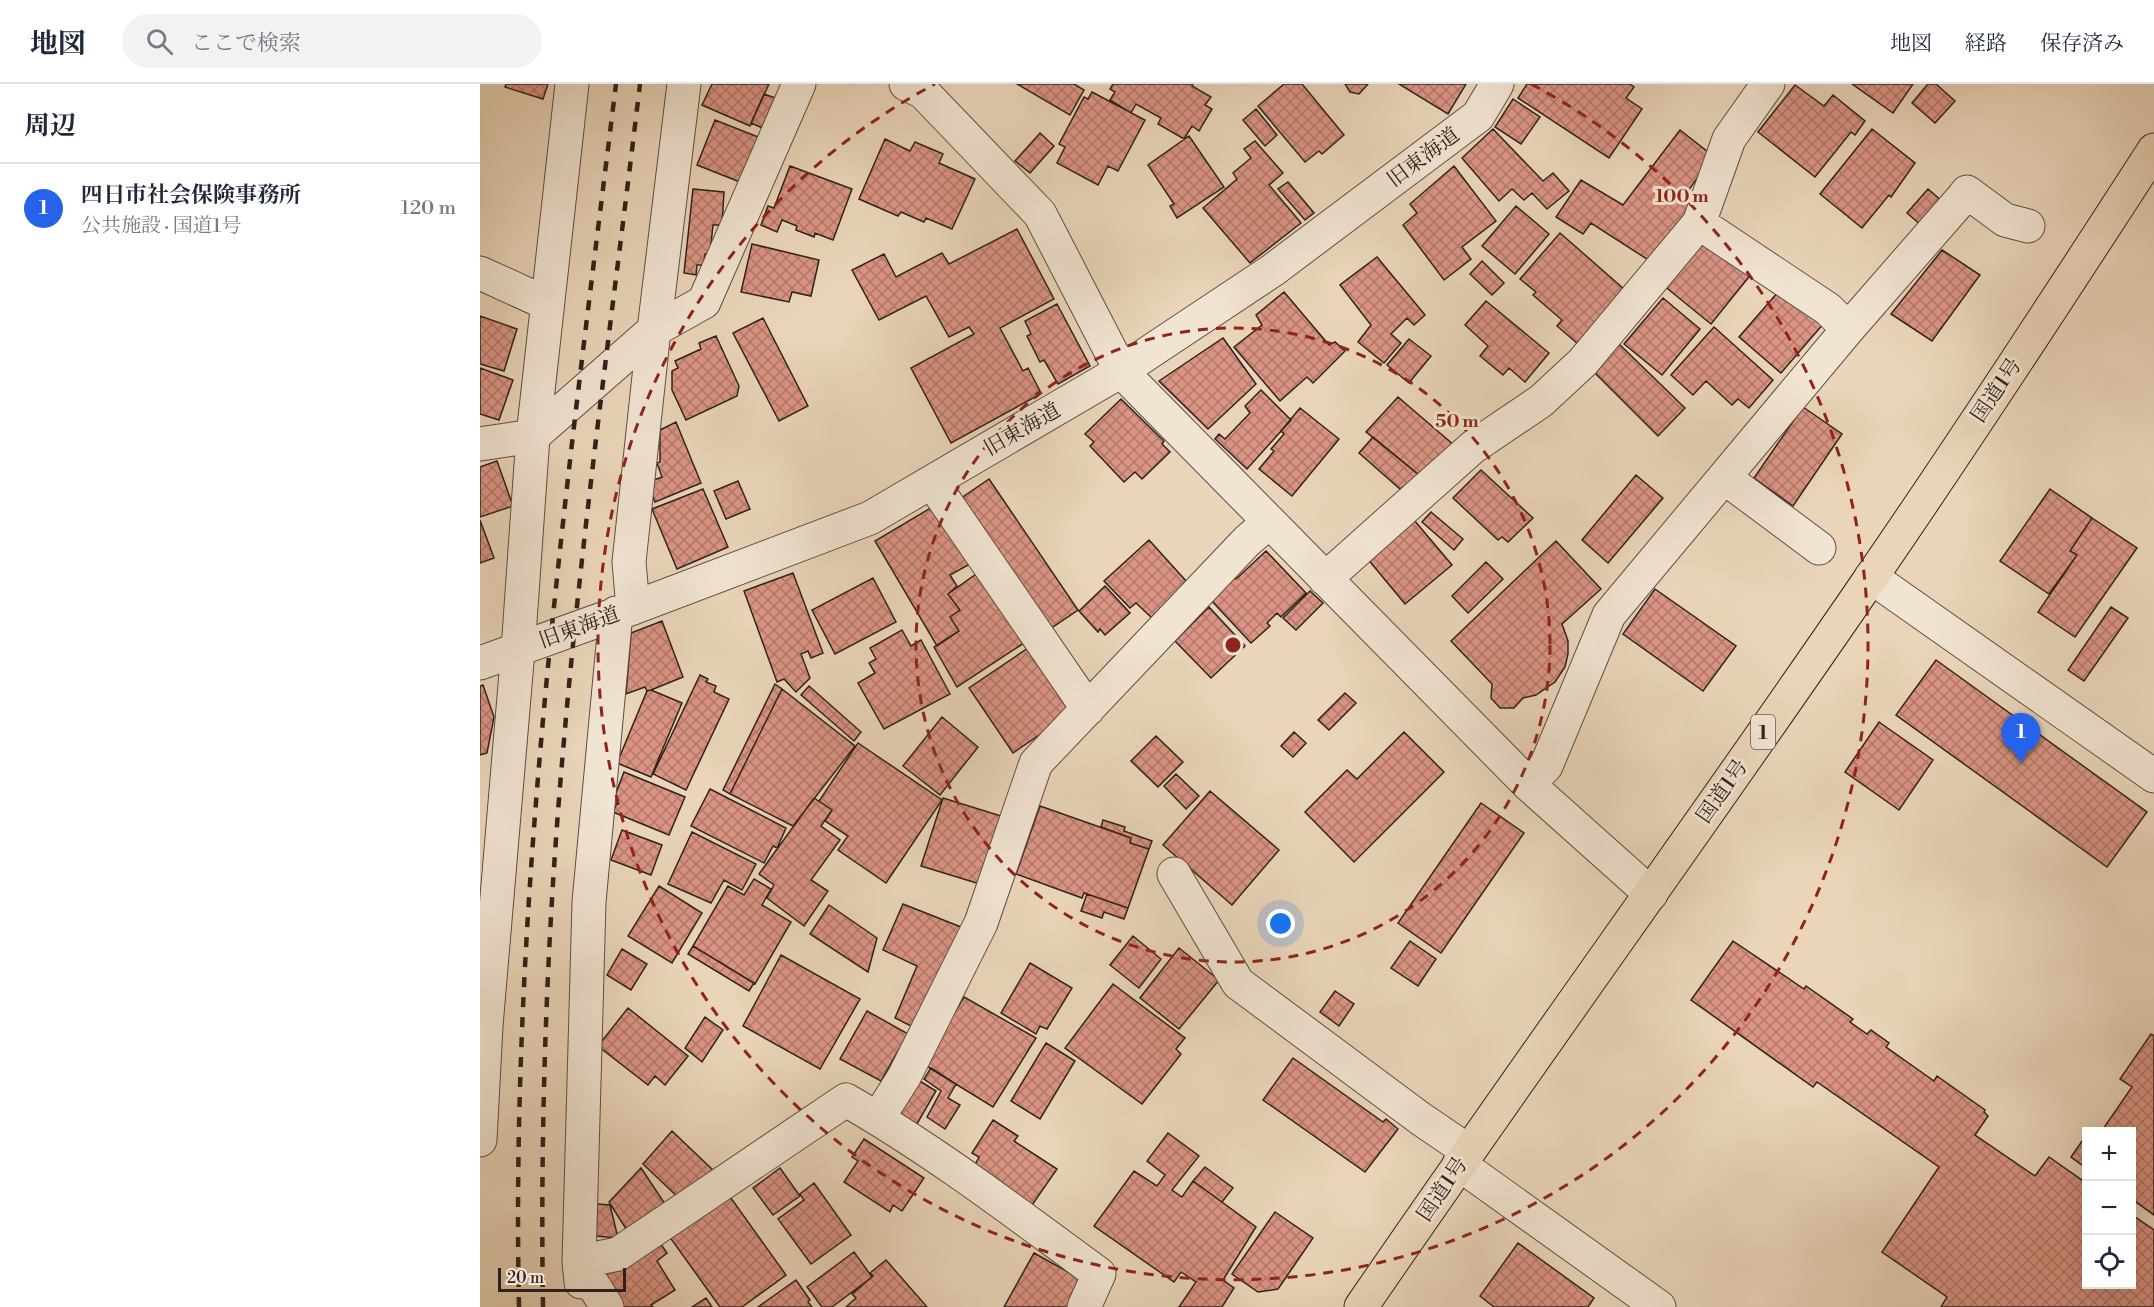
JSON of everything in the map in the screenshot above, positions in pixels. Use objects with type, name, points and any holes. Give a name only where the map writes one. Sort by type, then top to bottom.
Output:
[{"type":"highway","name":"国道1号","points":[[1361,1307],[1871,577],[2154,150]]},
{"type":"street","points":[[480,1140],[486,1026],[518,650],[533,436],[572,84]]},
{"type":"street","points":[[583,1307],[579,1262],[589,902],[684,84]]},
{"type":"street","points":[[480,444],[533,436],[654,330],[704,302],[799,84]]},
{"type":"street","name":"旧東海道","points":[[480,663],[870,518],[1121,371],[1273,270],[1478,116],[1497,84]]},
{"type":"street","points":[[1325,579],[1473,447],[1541,401],[1583,362],[1699,223],[1729,140],[1768,84]]},
{"type":"street","points":[[919,87],[1040,214],[1121,371],[1528,784],[1651,894]]},
{"type":"street","points":[[1528,784],[1546,766],[1609,615],[1848,329],[1967,192],[2005,220],[2028,226]]},
{"type":"street","points":[[1699,223],[1828,309],[1848,329]]},
{"type":"street","points":[[480,273],[546,303]]},
{"type":"street","points":[[1725,478],[1819,548]]},
{"type":"street","points":[[933,482],[1088,709]]},
{"type":"street","points":[[878,1118],[904,1077],[981,923],[1036,763],[1247,542],[1269,522]]},
{"type":"street","points":[[1871,577],[2154,776]]},
{"type":"street","points":[[1174,874],[1239,983],[1421,1119],[1463,1158],[1659,1307]]},
{"type":"street","points":[[579,1262],[618,1254],[846,1100],[878,1118],[1000,1201],[1099,1274],[1084,1307]]},
{"type":"street","points":[[579,1262],[606,1307]]},
{"type":"building","points":[[506,84],[548,84],[543,99],[505,87]]},
{"type":"building","points":[[712,84],[769,84],[750,126],[702,105]]},
{"type":"building","points":[[1017,84],[1074,84],[1084,90],[1070,115]]},
{"type":"building","points":[[1113,84],[1193,84],[1192,86],[1211,97],[1205,105],[1212,109],[1199,131],[1192,126],[1184,139],[1158,124],[1161,118],[1136,104],[1131,113],[1110,100],[1115,92],[1110,89]]},
{"type":"building","points":[[1284,84],[1302,84],[1344,135],[1322,154],[1319,151],[1305,162],[1258,106]]},
{"type":"building","points":[[1345,84],[1368,84],[1359,94],[1350,92]]},
{"type":"building","points":[[1399,84],[1466,84],[1448,114]]},
{"type":"building","points":[[1527,84],[1630,84],[1634,87],[1626,98],[1642,109],[1609,158],[1518,98]]},
{"type":"building","points":[[1852,84],[1913,84],[1893,113]]},
{"type":"building","points":[[1928,84],[1936,84],[1955,101],[1935,123],[1912,103]]},
{"type":"building","points":[[1795,85],[1824,106],[1833,95],[1865,121],[1855,135],[1851,132],[1815,177],[1758,132]]},
{"type":"building","points":[[1092,92],[1145,120],[1118,171],[1108,166],[1098,185],[1057,163],[1065,147],[1059,144],[1084,97],[1088,99]]},
{"type":"building","points":[[764,94],[778,99],[765,129],[751,123]]},
{"type":"building","points":[[1513,99],[1540,117],[1521,144],[1495,127]]},
{"type":"building","points":[[1256,109],[1277,135],[1265,146],[1243,120]]},
{"type":"building","points":[[715,120],[758,137],[740,182],[697,165]]},
{"type":"building","points":[[1493,129],[1543,181],[1553,173],[1569,191],[1547,209],[1532,193],[1524,200],[1512,189],[1499,201],[1462,158]]},
{"type":"building","points":[[1872,129],[1915,163],[1891,197],[1889,195],[1862,228],[1820,194]]},
{"type":"building","points":[[1680,130],[1713,156],[1688,191],[1698,198],[1653,263],[1591,223],[1583,234],[1556,217],[1581,180],[1623,205]]},
{"type":"building","points":[[1040,133],[1054,146],[1030,173],[1015,161]]},
{"type":"building","points":[[1189,136],[1224,187],[1177,218],[1170,206],[1174,204],[1148,165]]},
{"type":"building","points":[[885,139],[910,151],[915,142],[943,154],[939,163],[975,179],[952,229],[926,218],[924,222],[901,212],[898,216],[859,199]]},
{"type":"building","points":[[1255,141],[1283,173],[1269,185],[1301,223],[1250,263],[1203,208],[1237,179],[1233,173],[1251,158],[1244,149]]},
{"type":"building","points":[[790,166],[852,189],[833,240],[815,233],[814,237],[796,230],[797,226],[782,220],[777,232],[761,225],[768,206],[774,208]]},
{"type":"building","points":[[1454,166],[1496,221],[1462,247],[1471,259],[1444,280],[1403,225],[1417,213],[1410,204]]},
{"type":"building","points":[[1288,182],[1314,213],[1305,220],[1278,189]]},
{"type":"building","points":[[693,189],[724,192],[722,225],[713,225],[710,254],[705,254],[704,265],[697,265],[696,275],[684,273]]},
{"type":"building","points":[[1928,189],[1942,201],[1921,225],[1907,213]]},
{"type":"building","points":[[1516,206],[1549,234],[1515,274],[1482,246]]},
{"type":"building","points":[[1017,229],[1054,299],[1000,328],[1023,371],[1028,368],[1040,391],[1036,394],[1037,396],[951,443],[911,368],[974,334],[969,327],[949,337],[926,296],[879,320],[852,270],[884,254],[896,277],[942,253],[949,264]]},
{"type":"building","points":[[1560,233],[1624,289],[1578,344],[1557,326],[1562,320],[1533,295],[1536,292],[1520,279]]},
{"type":"building","points":[[1703,234],[1752,273],[1711,324],[1663,285]]},
{"type":"building","points":[[752,244],[819,260],[811,296],[792,292],[789,302],[741,292]]},
{"type":"building","points":[[1942,250],[1980,275],[1932,341],[1891,314]]},
{"type":"building","points":[[1377,257],[1425,315],[1414,325],[1407,318],[1391,334],[1401,343],[1384,363],[1358,342],[1371,325],[1340,285]]},
{"type":"building","points":[[1482,261],[1504,283],[1492,295],[1470,274]]},
{"type":"building","points":[[1779,291],[1825,322],[1781,373],[1739,337]]},
{"type":"building","points":[[1284,292],[1329,345],[1335,342],[1345,351],[1313,383],[1307,377],[1280,401],[1234,347],[1262,325],[1256,315]]},
{"type":"building","points":[[1663,298],[1700,329],[1662,375],[1624,344]]},
{"type":"building","points":[[1486,301],[1549,353],[1525,382],[1509,368],[1503,375],[1480,356],[1488,346],[1465,325]]},
{"type":"building","points":[[1057,304],[1090,366],[1058,384],[1044,360],[1040,362],[1027,336],[1031,334],[1025,321]]},
{"type":"building","points":[[480,316],[517,329],[504,371],[480,364]]},
{"type":"building","points":[[763,318],[808,406],[779,421],[733,333]]},
{"type":"building","points":[[1714,327],[1773,380],[1749,408],[1738,399],[1732,405],[1706,381],[1693,395],[1671,375]]},
{"type":"building","points":[[716,336],[739,386],[737,396],[686,420],[672,390],[672,371],[678,368],[675,361],[701,349],[699,343]]},
{"type":"building","points":[[1223,338],[1256,384],[1208,429],[1159,381]]},
{"type":"building","points":[[1409,339],[1431,356],[1409,383],[1387,365]]},
{"type":"building","points":[[1617,342],[1685,408],[1658,436],[1590,368]]},
{"type":"building","points":[[480,368],[513,380],[499,420],[480,414]]},
{"type":"building","points":[[1261,390],[1291,420],[1247,469],[1215,439],[1219,434],[1225,439],[1250,413],[1245,406]]},
{"type":"building","points":[[1398,397],[1455,446],[1419,475],[1366,432]]},
{"type":"building","points":[[1121,399],[1164,441],[1162,444],[1170,452],[1142,479],[1135,472],[1124,482],[1090,446],[1094,442],[1085,434]]},
{"type":"building","points":[[1803,407],[1842,434],[1793,506],[1754,478]]},
{"type":"building","points":[[1300,408],[1339,439],[1292,496],[1259,469],[1274,451],[1271,449],[1284,434],[1281,431]]},
{"type":"building","points":[[676,422],[701,483],[655,502],[652,495],[654,480],[662,477],[657,463],[660,462],[660,430]]},
{"type":"building","points":[[1373,437],[1419,475],[1400,489],[1359,453]]},
{"type":"building","points":[[497,461],[513,506],[480,517],[480,467]]},
{"type":"building","points":[[1481,470],[1533,518],[1508,542],[1502,537],[1498,540],[1453,498]]},
{"type":"building","points":[[1636,475],[1663,498],[1608,563],[1582,540]]},
{"type":"building","points":[[989,479],[1078,610],[1047,631],[957,501]]},
{"type":"building","points":[[738,481],[750,509],[726,519],[714,491]]},
{"type":"building","points":[[703,489],[728,547],[677,569],[652,509]]},
{"type":"building","points":[[2050,489],[2092,518],[2070,551],[2077,555],[2049,594],[2000,561]]},
{"type":"building","points":[[934,506],[970,564],[950,575],[957,586],[948,594],[960,610],[950,617],[959,631],[937,646],[875,541]]},
{"type":"building","points":[[1431,512],[1463,539],[1454,550],[1422,522]]},
{"type":"building","points":[[2092,518],[2137,548],[2075,637],[2038,612],[2077,555],[2070,551]]},
{"type":"building","points":[[480,520],[494,558],[480,563]]},
{"type":"building","points":[[1414,520],[1452,565],[1405,604],[1367,558]]},
{"type":"building","points":[[1149,540],[1187,582],[1153,619],[1136,603],[1130,608],[1104,581]]},
{"type":"building","points":[[1556,541],[1601,589],[1562,624],[1568,641],[1568,654],[1565,667],[1555,682],[1536,695],[1523,698],[1514,708],[1500,708],[1491,698],[1492,684],[1451,641]]},
{"type":"building","points":[[1266,551],[1306,593],[1281,617],[1277,613],[1267,623],[1270,626],[1251,643],[1209,598],[1233,576],[1236,579]]},
{"type":"building","points":[[1486,562],[1503,579],[1468,613],[1452,596]]},
{"type":"building","points":[[979,572],[1027,641],[957,687],[934,647],[959,631],[950,617],[960,610],[948,594]]},
{"type":"building","points":[[793,573],[823,653],[811,658],[808,651],[801,654],[810,678],[796,692],[784,679],[777,682],[744,591]]},
{"type":"building","points":[[873,578],[896,622],[835,654],[812,610]]},
{"type":"building","points":[[1105,586],[1130,613],[1105,635],[1100,629],[1098,632],[1079,611]]},
{"type":"building","points":[[1655,589],[1736,646],[1703,691],[1623,634]]},
{"type":"building","points":[[1310,591],[1323,603],[1296,630],[1283,618]]},
{"type":"building","points":[[1209,607],[1245,646],[1211,678],[1175,641]]},
{"type":"building","points":[[2111,607],[2128,618],[2084,681],[2068,670]]},
{"type":"building","points":[[662,621],[683,677],[651,690],[647,691],[645,687],[626,694],[631,633]]},
{"type":"building","points":[[902,630],[911,646],[921,640],[950,694],[884,729],[858,683],[875,673],[869,663],[876,659],[870,648]]},
{"type":"building","points":[[1031,646],[1068,699],[1067,716],[1013,753],[969,688]]},
{"type":"building","points":[[1936,660],[2147,812],[2107,867],[1896,715]]},
{"type":"building","points":[[700,675],[708,679],[706,682],[716,686],[714,692],[729,699],[686,790],[653,774]]},
{"type":"building","points":[[775,684],[782,689],[730,794],[723,790]]},
{"type":"building","points":[[483,685],[494,717],[487,753],[480,755],[480,686]]},
{"type":"building","points":[[809,686],[861,732],[854,741],[801,695]]},
{"type":"building","points":[[782,689],[855,746],[793,826],[730,794]]},
{"type":"building","points":[[651,690],[682,703],[651,777],[617,763],[647,691]]},
{"type":"building","points":[[1345,693],[1356,703],[1329,730],[1318,720]]},
{"type":"building","points":[[942,717],[978,747],[940,795],[903,766]]},
{"type":"building","points":[[1879,722],[1933,760],[1899,810],[1845,772]]},
{"type":"building","points":[[1294,732],[1306,743],[1293,757],[1281,746]]},
{"type":"building","points":[[1404,732],[1444,772],[1354,862],[1305,812],[1347,770],[1357,779]]},
{"type":"building","points":[[1156,736],[1183,762],[1158,787],[1131,761]]},
{"type":"building","points":[[858,743],[942,800],[886,883],[838,850],[848,836],[825,821],[832,810],[819,801]]},
{"type":"building","points":[[624,772],[685,797],[669,835],[613,812],[617,803],[613,801]]},
{"type":"building","points":[[1176,774],[1199,796],[1186,809],[1164,786]]},
{"type":"building","points":[[710,789],[786,828],[777,848],[773,846],[764,863],[691,826]]},
{"type":"building","points":[[1210,791],[1279,850],[1232,905],[1163,845]]},
{"type":"building","points":[[814,798],[832,810],[821,826],[840,840],[811,880],[828,891],[804,926],[767,898],[774,885],[759,874]]},
{"type":"building","points":[[943,798],[1001,816],[980,884],[921,866]]},
{"type":"building","points":[[1481,803],[1524,833],[1441,953],[1398,923]]},
{"type":"building","points":[[1040,806],[1131,838],[1130,843],[1149,849],[1128,908],[1084,893],[1082,898],[1016,874]]},
{"type":"building","points":[[1103,820],[1125,827],[1124,831],[1152,841],[1149,849],[1130,843],[1131,838],[1101,827]]},
{"type":"building","points":[[622,830],[662,845],[651,875],[611,860]]},
{"type":"building","points":[[692,832],[756,864],[742,890],[724,880],[711,903],[668,884]]},
{"type":"building","points":[[754,879],[771,889],[762,905],[791,922],[755,984],[693,946],[728,886],[744,895]]},
{"type":"building","points":[[659,886],[702,913],[672,963],[628,936]]},
{"type":"building","points":[[1087,894],[1128,908],[1124,919],[1104,912],[1102,918],[1081,911]]},
{"type":"building","points":[[903,904],[966,929],[917,1029],[895,1018],[917,966],[883,950]]},
{"type":"building","points":[[829,905],[877,938],[868,972],[810,934]]},
{"type":"building","points":[[1133,936],[1161,959],[1139,988],[1110,965]]},
{"type":"building","points":[[1410,941],[1436,959],[1418,986],[1391,968]]},
{"type":"building","points":[[1733,941],[1804,989],[1806,986],[1853,1019],[1850,1022],[1867,1034],[1871,1030],[1889,1043],[1886,1047],[1934,1081],[1937,1076],[1985,1110],[1988,1116],[1975,1135],[2035,1176],[2049,1157],[2082,1180],[2082,1289],[2136,1289],[2136,1218],[2154,1230],[2154,1307],[1941,1307],[1947,1297],[1882,1252],[1939,1167],[1817,1082],[1813,1087],[1691,1000]]},
{"type":"building","points":[[693,946],[754,983],[749,991],[688,954]]},
{"type":"building","points":[[1179,948],[1219,980],[1179,1029],[1140,998]]},
{"type":"building","points":[[622,949],[647,964],[631,990],[607,975]]},
{"type":"building","points":[[781,955],[860,999],[820,1069],[743,1026]]},
{"type":"building","points":[[1030,963],[1072,988],[1047,1029],[1040,1026],[1036,1034],[1001,1013]]},
{"type":"building","points":[[1113,984],[1185,1038],[1176,1049],[1181,1054],[1142,1104],[1065,1048]]},
{"type":"building","points":[[1335,991],[1354,1004],[1339,1026],[1320,1012]]},
{"type":"building","points":[[964,997],[1036,1038],[993,1107],[923,1064]]},
{"type":"building","points":[[628,1008],[688,1056],[665,1085],[655,1076],[648,1085],[598,1046]]},
{"type":"building","points":[[867,1011],[910,1035],[902,1051],[899,1049],[881,1081],[840,1059]]},
{"type":"building","points":[[705,1017],[723,1030],[702,1062],[685,1048]]},
{"type":"building","points":[[2151,1034],[2154,1036],[2154,1215],[2136,1202],[2136,1127],[2104,1127],[2132,1087],[2120,1079]]},
{"type":"building","points":[[1046,1043],[1075,1061],[1040,1119],[1011,1101]]},
{"type":"building","points":[[1293,1058],[1383,1122],[1386,1119],[1398,1129],[1365,1172],[1263,1100]]},
{"type":"building","points":[[931,1068],[956,1084],[948,1098],[960,1105],[945,1129],[927,1117],[941,1091],[924,1079]]},
{"type":"building","points":[[915,1078],[936,1091],[914,1129],[892,1116]]},
{"type":"building","points":[[993,1120],[1018,1136],[1014,1141],[1057,1169],[1030,1208],[974,1167],[979,1157],[972,1153]]},
{"type":"building","points":[[672,1131],[716,1173],[681,1200],[643,1164]]},
{"type":"building","points":[[1168,1133],[1199,1156],[1172,1190],[1182,1197],[1193,1181],[1256,1227],[1223,1280],[1234,1288],[1222,1307],[1179,1307],[1196,1282],[1181,1272],[1174,1282],[1094,1226],[1134,1171],[1157,1186],[1165,1175],[1147,1161]]},
{"type":"building","points":[[864,1139],[924,1178],[902,1211],[893,1205],[890,1212],[844,1182],[858,1161],[852,1157]]},
{"type":"building","points":[[2082,1141],[2082,1165],[2071,1157]]},
{"type":"building","points":[[1205,1167],[1233,1188],[1222,1202],[1193,1181]]},
{"type":"building","points":[[641,1168],[667,1207],[628,1232],[609,1202]]},
{"type":"building","points":[[780,1168],[800,1196],[773,1215],[753,1188]]},
{"type":"building","points":[[814,1183],[851,1235],[811,1264],[778,1219],[804,1200],[800,1194]]},
{"type":"building","points":[[728,1194],[786,1275],[742,1307],[720,1307],[669,1236]]},
{"type":"building","points":[[597,1204],[610,1205],[618,1238],[596,1236]]},
{"type":"building","points":[[1275,1212],[1313,1238],[1278,1289],[1258,1292],[1232,1274]]},
{"type":"building","points":[[660,1243],[667,1253],[657,1261],[675,1290],[651,1305],[653,1307],[618,1307],[600,1278]]},
{"type":"building","points":[[1518,1243],[1594,1298],[1588,1307],[1494,1307],[1480,1296]]},
{"type":"building","points":[[854,1252],[872,1277],[832,1307],[822,1307],[807,1287]]},
{"type":"building","points":[[1034,1253],[1086,1282],[1072,1307],[1004,1307]]},
{"type":"building","points":[[886,1260],[927,1307],[846,1307],[856,1298],[852,1294],[873,1276],[870,1273]]},
{"type":"building","points":[[796,1280],[810,1300],[808,1302],[812,1307],[758,1307]]},
{"type":"building","points":[[706,1298],[712,1307],[692,1307]]},
{"type":"railway","points":[[519,1307],[519,1154],[523,1000],[545,694],[578,388],[616,84]]},
{"type":"railway","points":[[543,1307],[546,1023],[558,811],[580,576],[640,84]]},
{"type":"place","name":"四日市社会保険事務所","points":[[2021,763]]}]
